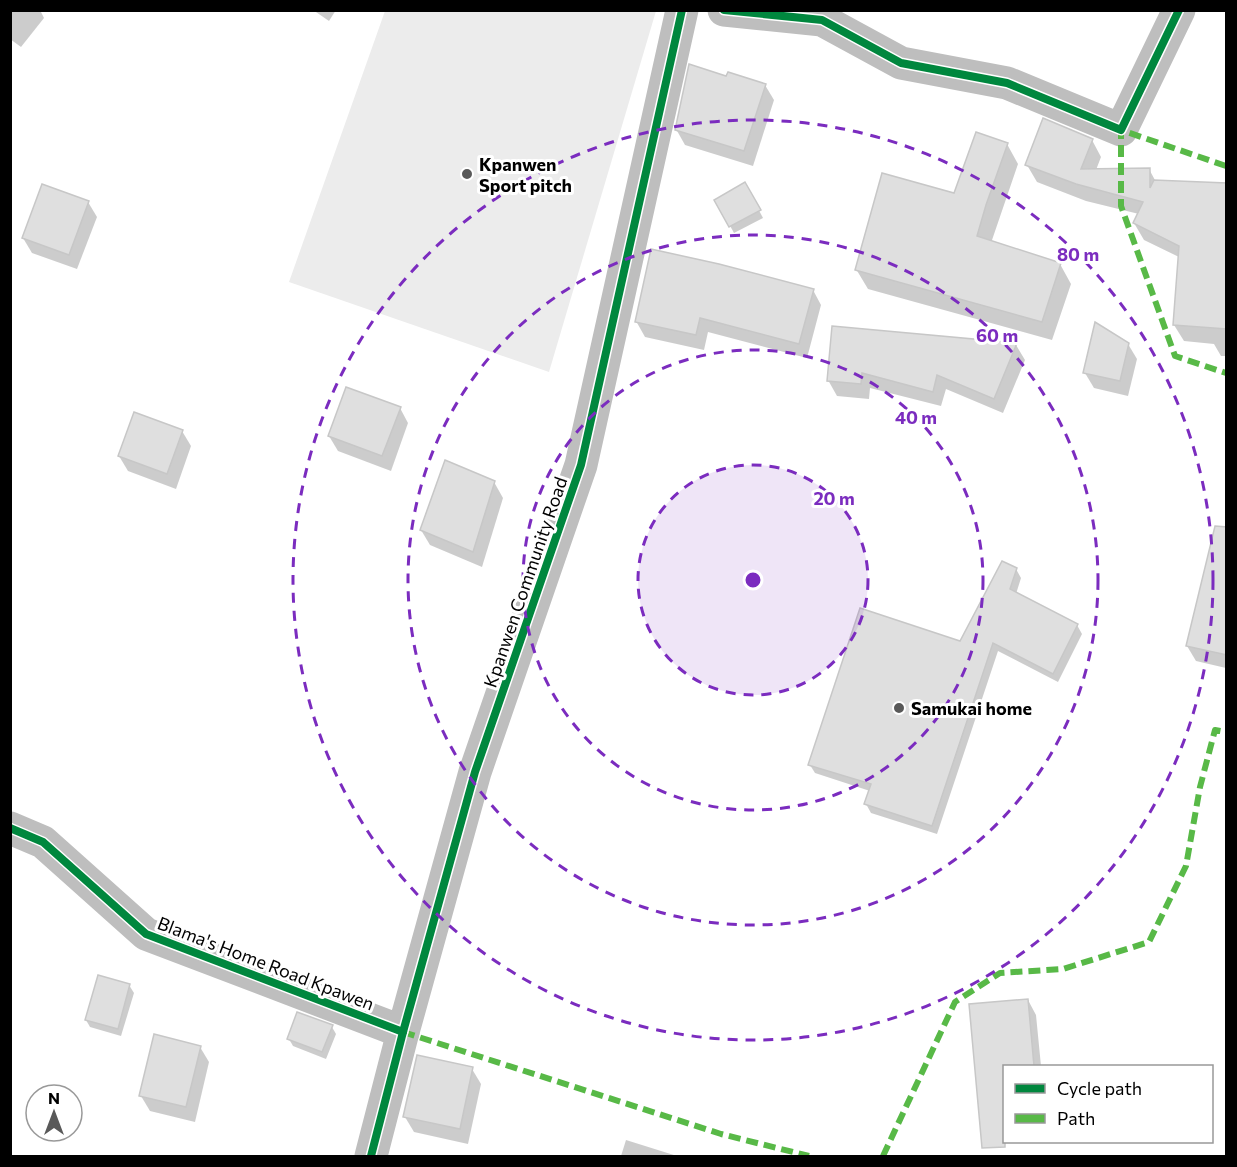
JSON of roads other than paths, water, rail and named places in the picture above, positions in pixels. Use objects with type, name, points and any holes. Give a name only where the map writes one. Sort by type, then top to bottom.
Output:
[{"type":"street","name":"Kpanwen Community Road","points":[[371,1156],[475,772],[581,465],[682,10]]},
{"type":"street","points":[[724,10],[822,20],[901,63],[1007,83],[1121,130],[1179,10]]},
{"type":"street","name":"Blama's Home Road Kpawen","points":[[10,828],[43,842],[146,934],[403,1032]]},
{"type":"place","name":"Kpanwen Sport pitch","points":[[467,174]]},
{"type":"place","name":"Samukai home","points":[[899,708]]}]
